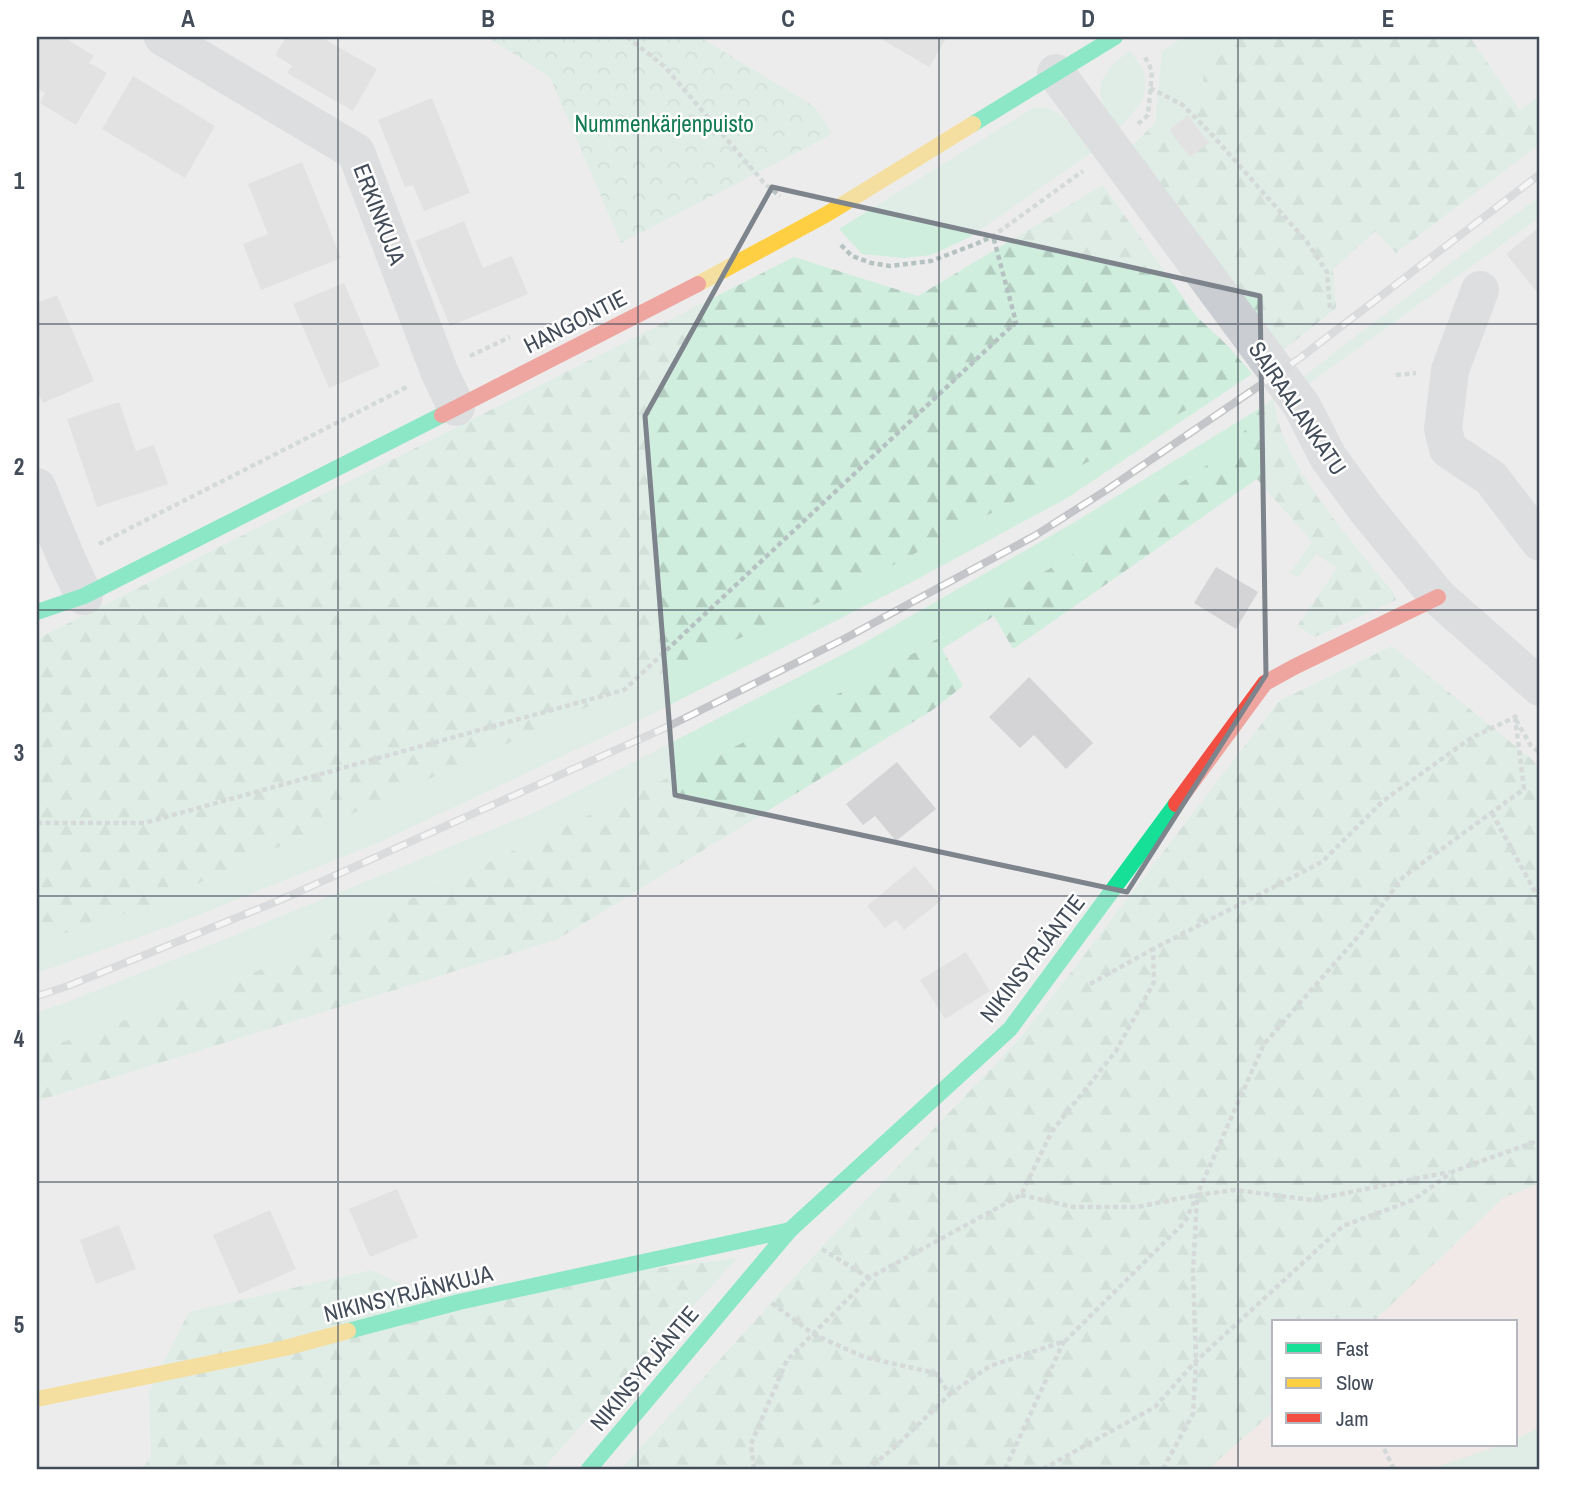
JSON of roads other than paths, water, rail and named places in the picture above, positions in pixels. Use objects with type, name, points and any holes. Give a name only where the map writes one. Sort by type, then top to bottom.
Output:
[{"type":"street","name":"ERKINKUJA","points":[[163,37],[356,152],[439,371],[456,407]]},
{"type":"street","name":"HANGONTIE","points":[[37,612],[84,596],[221,528],[686,290],[822,217],[1056,73],[1097,41]]},
{"type":"street","name":"SAIRAALANKATU","points":[[1056,73],[1302,406],[1328,457],[1351,488],[1438,597],[1540,686]]},
{"type":"street","points":[[1480,290],[1450,370],[1444,429],[1448,449],[1491,478],[1540,542]]},
{"type":"street","points":[[37,487],[84,596]]},
{"type":"street","name":"NIKINSYRJÄNTIE","points":[[589,1469],[790,1230],[1010,1030],[1265,684],[1294,667],[1438,597]]},
{"type":"street","name":"NIKINSYRJÄNKUJA","points":[[37,1399],[285,1348],[459,1302],[790,1230]]},
{"type":"railway","points":[[37,996],[278,901],[667,727],[844,639],[1036,535],[1300,358],[1540,174]]},
{"type":"park label","name":"Nummenkärjenpuisto","points":[[664,123]]}]
